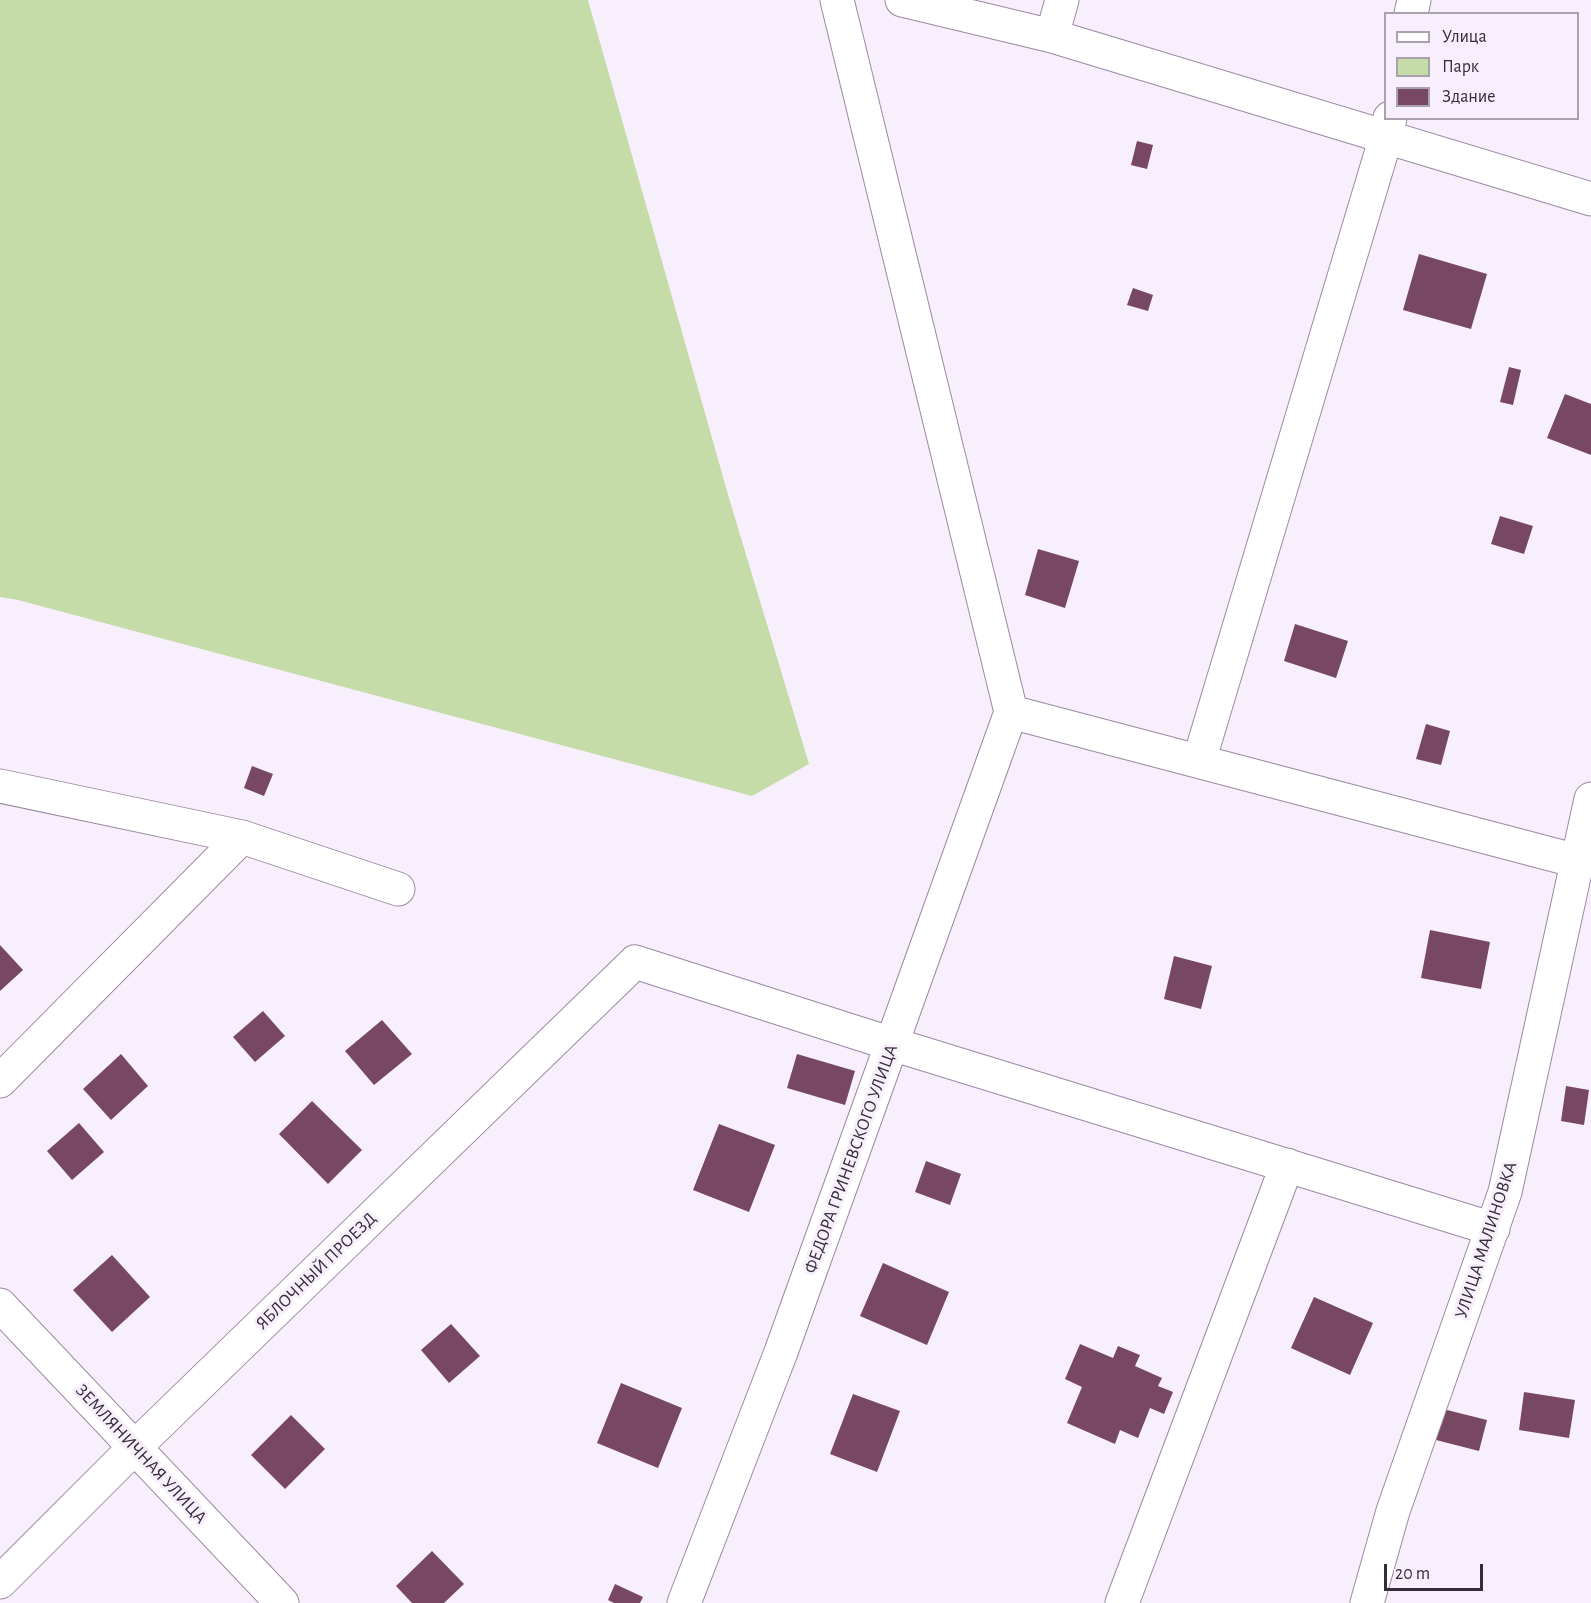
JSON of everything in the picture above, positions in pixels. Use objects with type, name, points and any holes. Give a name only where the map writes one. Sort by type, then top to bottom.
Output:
[{"type":"street","points":[[837,0],[1011,712],[1577,861]]},
{"type":"street","points":[[902,0],[1052,36],[1388,128],[1591,199]]},
{"type":"street","points":[[1052,36],[1062,0]]},
{"type":"street","points":[[1199,761],[1388,128]]},
{"type":"street","name":"ФЕДОРА ГРИНЕВСКОГО УЛИЦА","points":[[684,1603],[782,1352],[1011,712]]},
{"type":"street","points":[[0,786],[242,837],[398,889]]},
{"type":"street","name":"УЛИЦА МАЛИНОВКА","points":[[1367,1603],[1393,1511],[1505,1192],[1591,799]]},
{"type":"street","points":[[0,1082],[242,837]]},
{"type":"street","name":"ЯБЛОЧНЫЙ ПРОЕЗД","points":[[0,1582],[134,1448],[635,962],[892,1044]]},
{"type":"street","points":[[892,1044],[1493,1229]]},
{"type":"street","points":[[1122,1603],[1287,1165]]},
{"type":"street","name":"ЗЕМЛЯНИЧНАЯ УЛИЦА","points":[[0,1305],[282,1603]]},
{"type":"green space","points":[[0,0],[588,0],[729,498],[809,764],[752,796],[0,597]]},
{"type":"building","points":[[1137,141],[1153,145],[1147,169],[1131,165]]},
{"type":"building","points":[[1419,254],[1487,274],[1471,329],[1403,310]]},
{"type":"building","points":[[1133,288],[1153,295],[1148,311],[1127,305]]},
{"type":"building","points":[[1509,367],[1521,370],[1513,405],[1500,402]]},
{"type":"building","points":[[1565,394],[1591,404],[1591,455],[1547,438]]},
{"type":"building","points":[[1500,516],[1533,526],[1524,554],[1491,544]]},
{"type":"building","points":[[1038,549],[1079,561],[1065,608],[1025,595]]},
{"type":"building","points":[[1295,624],[1348,641],[1336,678],[1284,661]]},
{"type":"building","points":[[1426,724],[1450,731],[1441,765],[1416,759]]},
{"type":"building","points":[[252,766],[273,774],[264,796],[244,788]]},
{"type":"building","points":[[1430,930],[1490,942],[1481,989],[1421,978]]},
{"type":"building","points":[[0,945],[23,970],[0,991]]},
{"type":"building","points":[[1174,956],[1212,966],[1201,1009],[1164,999]]},
{"type":"building","points":[[263,1011],[285,1036],[255,1062],[233,1037]]},
{"type":"building","points":[[382,1020],[412,1054],[374,1085],[345,1051]]},
{"type":"building","points":[[121,1054],[148,1086],[111,1120],[83,1089]]},
{"type":"building","points":[[797,1054],[855,1071],[845,1105],[787,1088]]},
{"type":"building","points":[[1566,1086],[1589,1090],[1584,1125],[1561,1121]]},
{"type":"building","points":[[312,1101],[362,1150],[328,1184],[279,1134]]},
{"type":"building","points":[[79,1123],[104,1152],[72,1180],[47,1151]]},
{"type":"building","points":[[719,1124],[775,1145],[749,1212],[693,1190]]},
{"type":"building","points":[[926,1161],[961,1174],[950,1205],[915,1192]]},
{"type":"building","points":[[112,1255],[150,1297],[112,1332],[73,1290]]},
{"type":"building","points":[[883,1263],[949,1292],[927,1345],[860,1316]]},
{"type":"building","points":[[1314,1297],[1373,1323],[1350,1375],[1291,1348]]},
{"type":"building","points":[[451,1324],[480,1356],[449,1383],[421,1350]]},
{"type":"building","points":[[1080,1344],[1113,1358],[1118,1346],[1140,1355],[1135,1366],[1162,1378],[1158,1386],[1173,1392],[1164,1414],[1150,1408],[1138,1438],[1120,1430],[1115,1444],[1067,1423],[1082,1387],[1065,1379]]},
{"type":"building","points":[[621,1383],[682,1408],[658,1468],[597,1443]]},
{"type":"building","points":[[1524,1392],[1575,1400],[1569,1438],[1519,1430]]},
{"type":"building","points":[[853,1394],[900,1411],[877,1472],[830,1454]]},
{"type":"building","points":[[1443,1409],[1487,1420],[1479,1451],[1436,1440]]},
{"type":"building","points":[[291,1415],[325,1449],[285,1489],[251,1455]]},
{"type":"building","points":[[432,1551],[464,1584],[444,1603],[412,1603],[396,1586]]},
{"type":"building","points":[[615,1584],[643,1597],[640,1603],[614,1603],[608,1600]]}]
